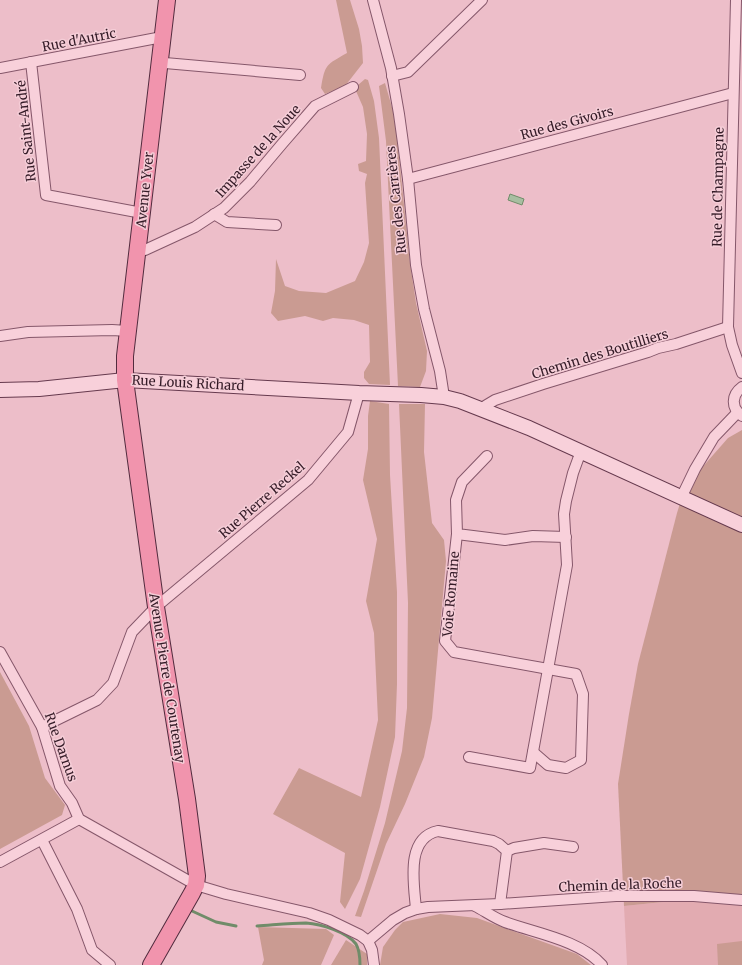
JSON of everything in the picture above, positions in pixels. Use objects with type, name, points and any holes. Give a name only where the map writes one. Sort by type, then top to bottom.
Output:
[{"type":"main road","name":"Avenue Yver","points":[[125,380],[128,331],[167,0]]},
{"type":"main road","name":"Rue Louis Richard","points":[[0,390],[40,389],[125,380],[444,397]]},
{"type":"main road","name":"Avenue Pierre de Courtenay","points":[[125,380],[156,607],[196,862],[196,885],[151,965]]},
{"type":"main road","points":[[444,397],[460,401],[528,428],[742,525]]},
{"type":"street","name":"Rue des Carrières","points":[[374,0],[392,76],[399,114],[408,179],[416,265],[424,309],[440,371],[444,397]]},
{"type":"street","points":[[392,76],[408,72],[482,0]]},
{"type":"street","name":"Rue de Champagne","points":[[736,0],[739,24],[733,93],[728,327],[732,345],[742,373]]},
{"type":"street","name":"Rue d'Autric","points":[[0,68],[162,37]]},
{"type":"street","points":[[160,61],[300,75]]},
{"type":"street","name":"Rue Saint-André","points":[[31,62],[46,195],[142,213]]},
{"type":"street","name":"Impasse de la Noue","points":[[138,250],[145,250],[195,227],[224,208],[250,182],[316,106],[353,87]]},
{"type":"street","name":"Rue des Givoirs","points":[[408,179],[733,93]]},
{"type":"street","points":[[731,164],[742,164]]},
{"type":"street","points":[[214,214],[227,222],[276,224]]},
{"type":"street","name":"Chemin des Boutilliers","points":[[480,409],[495,400],[543,384],[728,327]]},
{"type":"street","points":[[0,336],[28,332],[128,331]]},
{"type":"street","points":[[681,498],[695,469],[714,437],[740,414],[735,409],[733,401],[735,394],[742,387]]},
{"type":"street","name":"Rue Pierre Reckel","points":[[42,727],[97,700],[113,683],[132,632],[156,607],[308,480],[348,432],[359,393]]},
{"type":"street","points":[[470,757],[530,768],[567,565],[564,524],[566,501],[573,473],[581,451]]},
{"type":"street","name":"Voie Romaine","points":[[487,456],[462,482],[456,500],[457,534],[445,641],[454,652],[576,674],[583,694],[581,760],[566,768],[548,765],[533,752]]},
{"type":"street","name":"Voie Romaine","points":[[457,534],[505,540],[532,536],[566,537]]},
{"type":"street","name":"Rue Darnus","points":[[0,652],[42,727],[60,786],[72,803],[79,819]]},
{"type":"street","points":[[0,862],[79,819],[196,885],[226,894],[309,913],[329,920],[360,935],[368,941],[372,950],[374,965]]},
{"type":"street","points":[[416,909],[415,859],[420,844],[430,833],[446,831],[493,841],[507,851]]},
{"type":"street","points":[[42,840],[77,908],[92,950],[110,965]]},
{"type":"street","points":[[507,851],[514,848],[544,843],[573,847]]},
{"type":"street","points":[[500,904],[507,851]]},
{"type":"street","name":"Chemin de la Roche","points":[[368,941],[393,920],[416,909],[616,896],[694,896],[742,900]]},
{"type":"street","points":[[475,906],[504,921],[584,950],[602,965]]},
{"type":"shaded area","points":[[336,0],[350,0],[359,29],[363,63],[345,86],[325,94],[321,88],[325,70],[331,63],[347,53]]},
{"type":"shaded area","points":[[365,79],[368,80],[374,101],[379,138],[390,385],[369,384],[364,378],[364,372],[370,362],[369,325],[354,320],[333,318],[323,321],[305,316],[278,321],[271,313],[275,291],[276,259],[285,286],[299,291],[326,293],[355,281],[364,262],[369,243],[365,183],[367,174],[359,171],[358,164],[366,161],[367,134],[363,107],[356,91],[358,85]]},
{"type":"shaded area","points":[[385,83],[395,118],[410,263],[416,303],[427,351],[426,371],[420,387],[398,386],[386,141],[379,86]]},
{"type":"shaded area","points":[[510,194],[524,199],[522,205],[508,200]]},
{"type":"shaded area","points":[[370,401],[389,404],[390,475],[397,592],[397,684],[395,737],[380,807],[360,879],[345,909],[340,902],[345,853],[273,814],[299,768],[361,797],[378,720],[374,633],[366,601],[377,539],[363,480],[368,449],[368,416]]},
{"type":"shaded area","points":[[399,404],[425,404],[424,452],[432,523],[444,540],[446,561],[432,718],[424,757],[405,804],[386,844],[361,917],[355,916],[385,823],[402,751],[407,708],[408,603]]},
{"type":"shaded area","points":[[742,430],[742,894],[624,906],[618,784],[638,664],[685,487],[728,438]]},
{"type":"shaded area","points":[[0,672],[29,726],[45,778],[65,805],[62,815],[0,849]]},
{"type":"shaded area","points":[[742,894],[742,965],[627,965],[624,906]]},
{"type":"shaded area","points":[[440,914],[477,918],[577,954],[591,965],[380,965],[383,947],[395,930],[403,922]]},
{"type":"shaded area","points":[[258,927],[326,929],[334,935],[321,965],[262,965],[264,960]]},
{"type":"shaded area","points":[[346,940],[367,954],[367,965],[331,965]]},
{"type":"shaded area","points":[[742,941],[742,965],[718,965],[717,944]]},
{"type":"waterway","points":[[192,911],[216,922],[236,926]]},
{"type":"waterway","points":[[257,926],[306,923],[333,929],[340,932],[356,944],[360,957],[360,965]]}]
